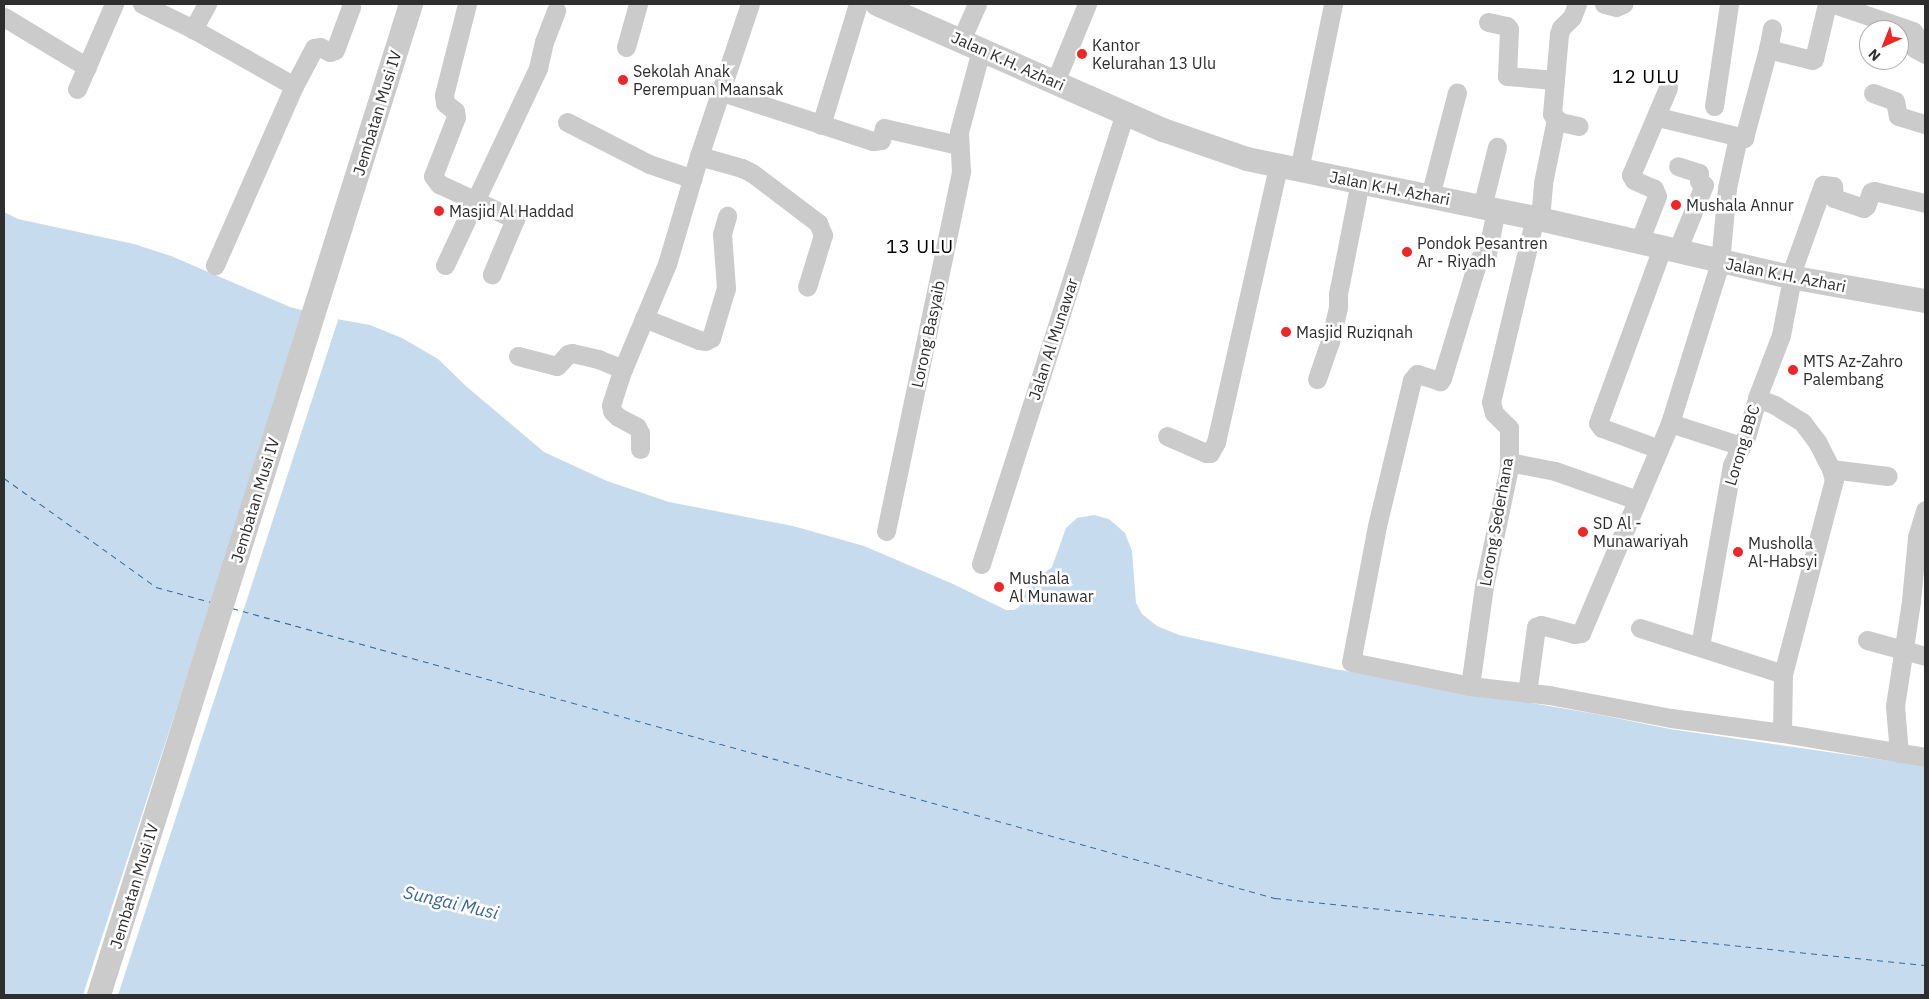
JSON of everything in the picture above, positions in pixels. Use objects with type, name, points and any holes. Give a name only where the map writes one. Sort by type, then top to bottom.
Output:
[{"type":"street","points":[[77,89],[114,4]]},
{"type":"street","points":[[142,4],[193,29],[294,86]]},
{"type":"street","points":[[193,29],[207,4]]},
{"type":"street","name":"Jembatan Musi IV","points":[[99,995],[411,4]]},
{"type":"street","points":[[467,4],[444,95],[445,103],[455,111],[456,117],[433,176],[439,184],[514,219],[492,274]]},
{"type":"street","points":[[626,47],[638,4]]},
{"type":"street","points":[[640,449],[640,433],[637,427],[612,411],[611,405],[623,369],[667,264],[699,156],[750,4]]},
{"type":"street","points":[[821,125],[858,4]]},
{"type":"street","name":"Jalan K.H. Azhari","points":[[877,4],[1163,130],[1247,159],[1537,219],[1791,277],[1925,300]]},
{"type":"street","name":"Lorong Basyaib","points":[[886,531],[961,170],[962,158],[958,145],[959,132],[977,4]]},
{"type":"street","points":[[1055,82],[1087,4]]},
{"type":"street","points":[[1166,436],[1206,453],[1210,453],[1216,442],[1333,4]]},
{"type":"street","name":"Lorong Sederhana","points":[[1470,686],[1484,586],[1509,462],[1509,428],[1494,413],[1491,402],[1537,219],[1556,119],[1552,114],[1561,28],[1572,17],[1577,4]]},
{"type":"street","points":[[1604,4],[1620,7],[1623,4]]},
{"type":"street","points":[[1714,106],[1729,4]]},
{"type":"street","points":[[1768,49],[1814,59],[1827,4]]},
{"type":"street","points":[[1834,4],[1857,7],[1913,32],[1917,37],[1914,48],[1925,54]]},
{"type":"street","points":[[215,265],[294,86],[314,48],[320,47],[330,52],[335,50],[349,5]]},
{"type":"street","points":[[445,266],[538,68],[544,42],[556,10]]},
{"type":"street","points":[[4,17],[87,67]]},
{"type":"street","points":[[1488,22],[1507,26],[1509,29],[1507,76],[1555,80]]},
{"type":"street","points":[[1658,116],[1744,138],[1772,28]]},
{"type":"street","points":[[1639,242],[1657,196],[1654,189],[1634,180],[1631,175],[1658,116],[1668,88]]},
{"type":"street","points":[[722,92],[873,141],[880,141],[884,128],[958,145]]},
{"type":"street","points":[[1430,196],[1457,92]]},
{"type":"street","points":[[1873,93],[1894,101],[1898,116],[1925,124]]},
{"type":"street","name":"Jalan Al Munawar","points":[[981,564],[1125,113]]},
{"type":"street","points":[[1556,119],[1579,126]]},
{"type":"street","points":[[567,122],[649,164],[693,179]]},
{"type":"street","points":[[1527,693],[1536,626],[1541,625],[1574,634],[1581,633],[1670,423],[1714,260],[1738,137]]},
{"type":"street","points":[[1497,147],[1489,209],[1486,254],[1479,259],[1474,273],[1442,378],[1440,380],[1416,374],[1412,380],[1377,526],[1351,662],[1470,686],[1527,693],[1671,718],[1782,733],[1925,757]]},
{"type":"street","points":[[699,156],[742,168],[752,173],[818,223],[823,235],[807,287]]},
{"type":"street","points":[[1659,449],[1602,428],[1598,424],[1669,249],[1704,185],[1700,182],[1699,173],[1678,166]]},
{"type":"street","points":[[1317,379],[1330,342],[1338,307],[1338,294],[1360,182]]},
{"type":"street","name":"Lorong BBC","points":[[1700,646],[1732,465],[1741,446],[1781,335],[1791,277],[1822,185],[1833,186],[1834,198],[1863,208],[1866,206],[1871,192],[1874,190],[1925,203]]},
{"type":"street","points":[[644,318],[699,340],[709,340],[726,288],[722,234],[727,216]]},
{"type":"street","points":[[518,356],[557,366],[568,354],[572,353],[598,359],[623,369]]},
{"type":"street","points":[[1757,398],[1775,405],[1802,422],[1818,443],[1831,469],[1834,480],[1783,674],[1782,733]]},
{"type":"street","points":[[1670,423],[1741,446]]},
{"type":"street","points":[[1509,462],[1555,471],[1637,500]]},
{"type":"street","points":[[1831,469],[1888,476]]},
{"type":"street","points":[[1886,702],[1911,601],[1917,537],[1925,510]]},
{"type":"street","points":[[1899,753],[1895,706],[1901,604]]},
{"type":"street","points":[[1640,628],[1783,674]]},
{"type":"street","points":[[1867,640],[1925,656]]},
{"type":"water","name":"Sungai Musi","points":[[4,212],[18,219],[134,244],[171,256],[290,307],[331,318],[370,325],[402,338],[438,359],[467,387],[544,452],[607,481],[669,502],[793,526],[864,546],[953,584],[1006,610],[1014,610],[1019,607],[1028,586],[1052,567],[1066,528],[1077,518],[1094,515],[1109,519],[1125,533],[1132,551],[1136,603],[1142,614],[1157,626],[1179,635],[1334,669],[1596,714],[1670,729],[1925,766],[1925,995],[4,995]]},
{"type":"pier","points":[[307,309],[339,317],[118,995],[83,995]]},
{"type":"ferry route","points":[[4,478],[156,587],[211,602]]},
{"type":"ferry route","points":[[232,608],[1275,898],[1925,965]]},
{"type":"place","name":"Kantor Kelurahan 13 Ulu","points":[[1082,54]]},
{"type":"place","name":"Sekolah Anak Perempuan Maansak","points":[[623,80]]},
{"type":"place","name":"Mushala Annur","points":[[1676,205]]},
{"type":"place","name":"Masjid Al Haddad","points":[[439,211]]},
{"type":"place","name":"Pondok Pesantren Ar - Riyadh","points":[[1407,252]]},
{"type":"place","name":"Masjid Ruziqnah","points":[[1286,332]]},
{"type":"place","name":"MTS Az-Zahro Palembang","points":[[1793,370]]},
{"type":"place","name":"SD Al - Munawariyah","points":[[1583,532]]},
{"type":"place","name":"Musholla Al-Habsyi","points":[[1738,552]]},
{"type":"place","name":"Mushala Al Munawar","points":[[999,587]]},
{"type":"district","name":"12 ULU","points":[[1646,77]]},
{"type":"district","name":"13 ULU","points":[[920,247]]}]
